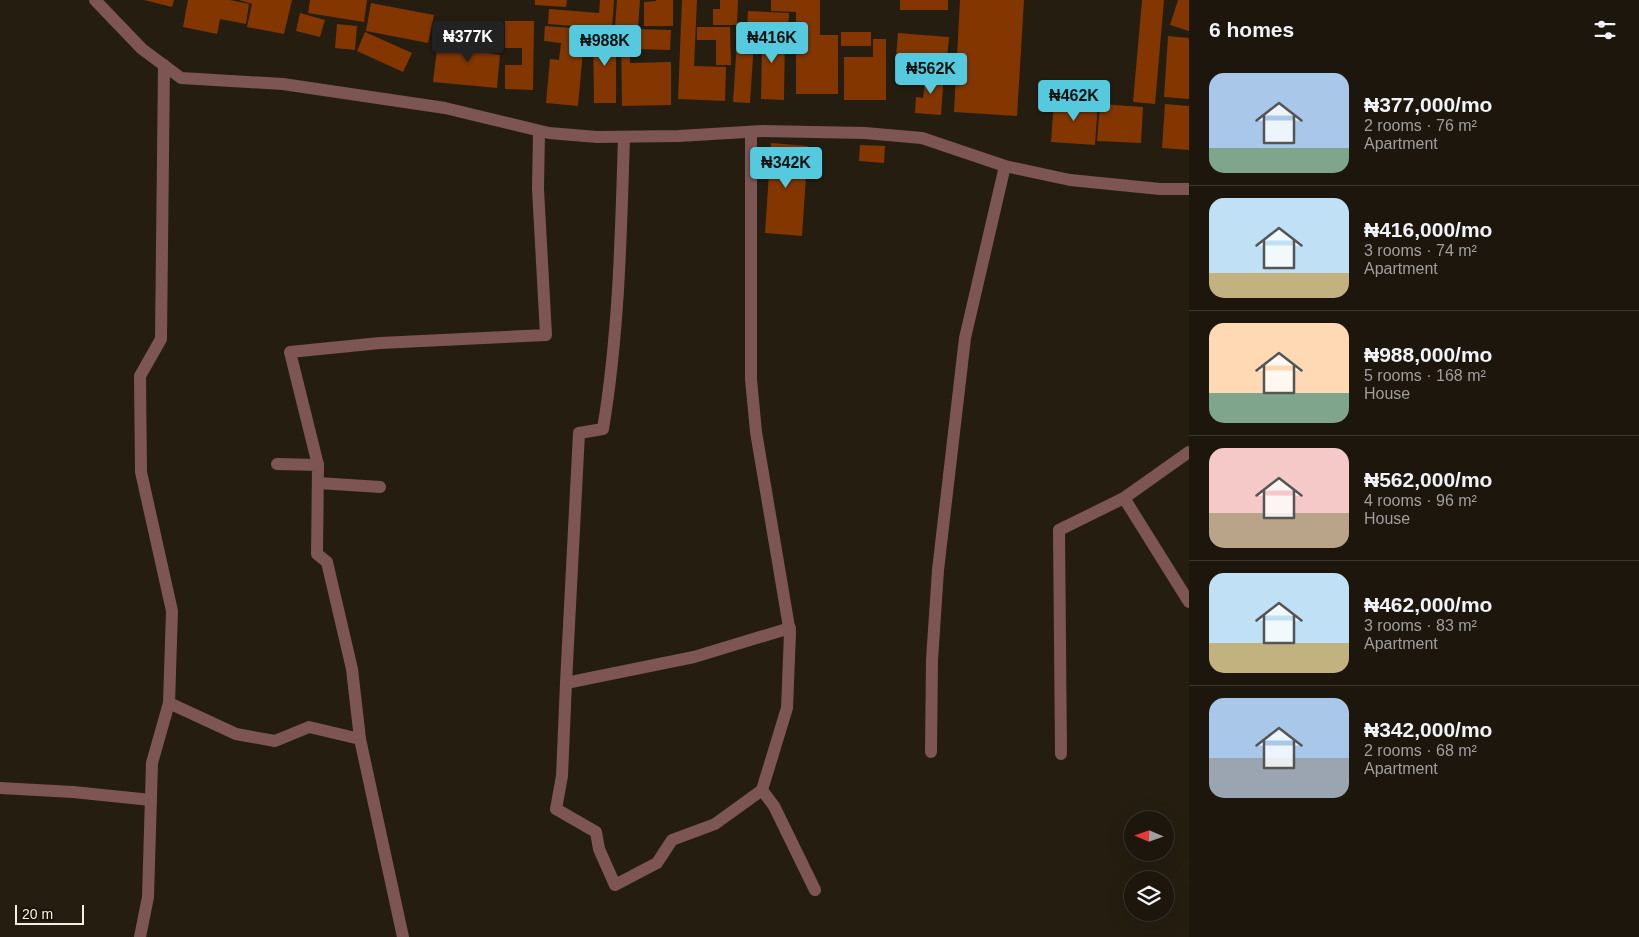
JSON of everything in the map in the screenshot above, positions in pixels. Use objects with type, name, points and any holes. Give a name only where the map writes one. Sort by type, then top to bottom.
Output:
[{"type":"street","points":[[95,0],[142,49],[181,78],[283,84],[445,108],[539,131],[597,137],[679,136],[751,132],[846,133],[922,138],[1005,166],[1070,180],[1160,189],[1189,189]]},
{"type":"street","points":[[140,937],[148,898],[152,762],[169,703],[172,611],[141,472],[140,376],[161,339],[164,65]]},
{"type":"street","points":[[403,937],[360,739],[352,669],[327,562],[317,554],[318,465],[290,352],[380,343],[546,335],[538,189],[539,131]]},
{"type":"street","points":[[624,137],[620,255],[608,400],[603,429],[579,433],[562,776],[556,809],[596,832],[600,849],[615,885],[656,863],[672,840],[715,824],[762,790],[787,708],[790,628],[756,432],[751,379],[751,132]]},
{"type":"street","points":[[931,752],[932,660],[938,570],[965,338],[1005,166]]},
{"type":"street","points":[[1061,754],[1059,530],[1124,498],[1189,452]]},
{"type":"street","points":[[277,464],[318,465]]},
{"type":"street","points":[[318,483],[380,488]]},
{"type":"street","points":[[1124,498],[1189,602]]},
{"type":"street","points":[[566,683],[694,658],[790,628]]},
{"type":"street","points":[[169,703],[236,734],[246,736],[275,741],[309,727],[360,739]]},
{"type":"street","points":[[0,788],[73,792],[151,800]]},
{"type":"street","points":[[762,790],[774,806],[815,890]]},
{"type":"building","points":[[144,0],[174,0],[172,7]]},
{"type":"building","points":[[188,0],[230,0],[249,4],[246,24],[220,19],[217,34],[183,27]]},
{"type":"building","points":[[239,0],[292,0],[284,34],[247,27],[252,4]]},
{"type":"building","points":[[310,0],[367,0],[364,22],[308,13]]},
{"type":"building","points":[[535,0],[567,0],[566,7],[535,5]]},
{"type":"building","points":[[600,0],[614,0],[612,29],[548,24],[549,9],[599,13]]},
{"type":"building","points":[[617,0],[640,0],[638,28],[615,26]]},
{"type":"building","points":[[673,0],[673,26],[644,26],[644,2]]},
{"type":"building","points":[[682,0],[697,0],[694,66],[726,67],[725,101],[678,99]]},
{"type":"building","points":[[720,0],[738,0],[737,25],[713,25],[713,9],[720,9]]},
{"type":"building","points":[[771,0],[820,0],[820,35],[838,35],[838,94],[796,94],[796,12],[771,11]]},
{"type":"building","points":[[900,0],[948,0],[948,10],[900,10]]},
{"type":"building","points":[[960,0],[1024,0],[1017,116],[954,112]]},
{"type":"building","points":[[1142,0],[1164,0],[1155,104],[1133,102]]},
{"type":"building","points":[[1178,0],[1189,0],[1189,31],[1170,25]]},
{"type":"building","points":[[371,3],[434,15],[428,43],[366,31]]},
{"type":"building","points":[[748,11],[789,13],[788,29],[747,27]]},
{"type":"building","points":[[300,13],[325,20],[320,37],[296,31]]},
{"type":"building","points":[[505,21],[534,21],[533,90],[505,89],[505,65],[522,65],[522,48],[505,48]]},
{"type":"building","points":[[337,24],[357,26],[355,50],[335,48]]},
{"type":"building","points":[[545,26],[585,29],[578,106],[546,103],[550,59],[559,60],[561,43],[544,41]]},
{"type":"building","points":[[697,27],[730,27],[731,65],[716,65],[716,40],[697,40]]},
{"type":"building","points":[[634,29],[671,30],[670,50],[634,49]]},
{"type":"building","points":[[757,30],[785,30],[784,100],[761,99],[762,46],[757,46]]},
{"type":"building","points":[[365,32],[412,53],[403,72],[357,51]]},
{"type":"building","points":[[593,32],[616,32],[616,103],[594,103]]},
{"type":"building","points":[[621,32],[630,32],[630,63],[671,62],[671,105],[622,106]]},
{"type":"building","points":[[841,32],[871,32],[871,46],[841,46]]},
{"type":"building","points":[[455,33],[491,36],[489,53],[500,55],[497,88],[433,82],[437,49],[468,53],[468,50],[453,48]]},
{"type":"building","points":[[898,33],[949,37],[946,72],[895,69]]},
{"type":"building","points":[[1168,36],[1189,38],[1189,99],[1164,97]]},
{"type":"building","points":[[873,39],[886,39],[886,100],[844,100],[844,57],[873,57]]},
{"type":"building","points":[[737,41],[754,42],[750,103],[733,102]]},
{"type":"building","points":[[926,72],[944,73],[941,115],[915,113],[916,97],[923,98]]},
{"type":"building","points":[[1054,99],[1098,102],[1095,145],[1051,142]]},
{"type":"building","points":[[1100,104],[1143,107],[1141,143],[1097,141]]},
{"type":"building","points":[[1165,104],[1189,106],[1189,150],[1162,148]]},
{"type":"building","points":[[771,143],[808,146],[802,236],[765,233]]},
{"type":"building","points":[[860,145],[885,146],[884,163],[859,161]]}]
